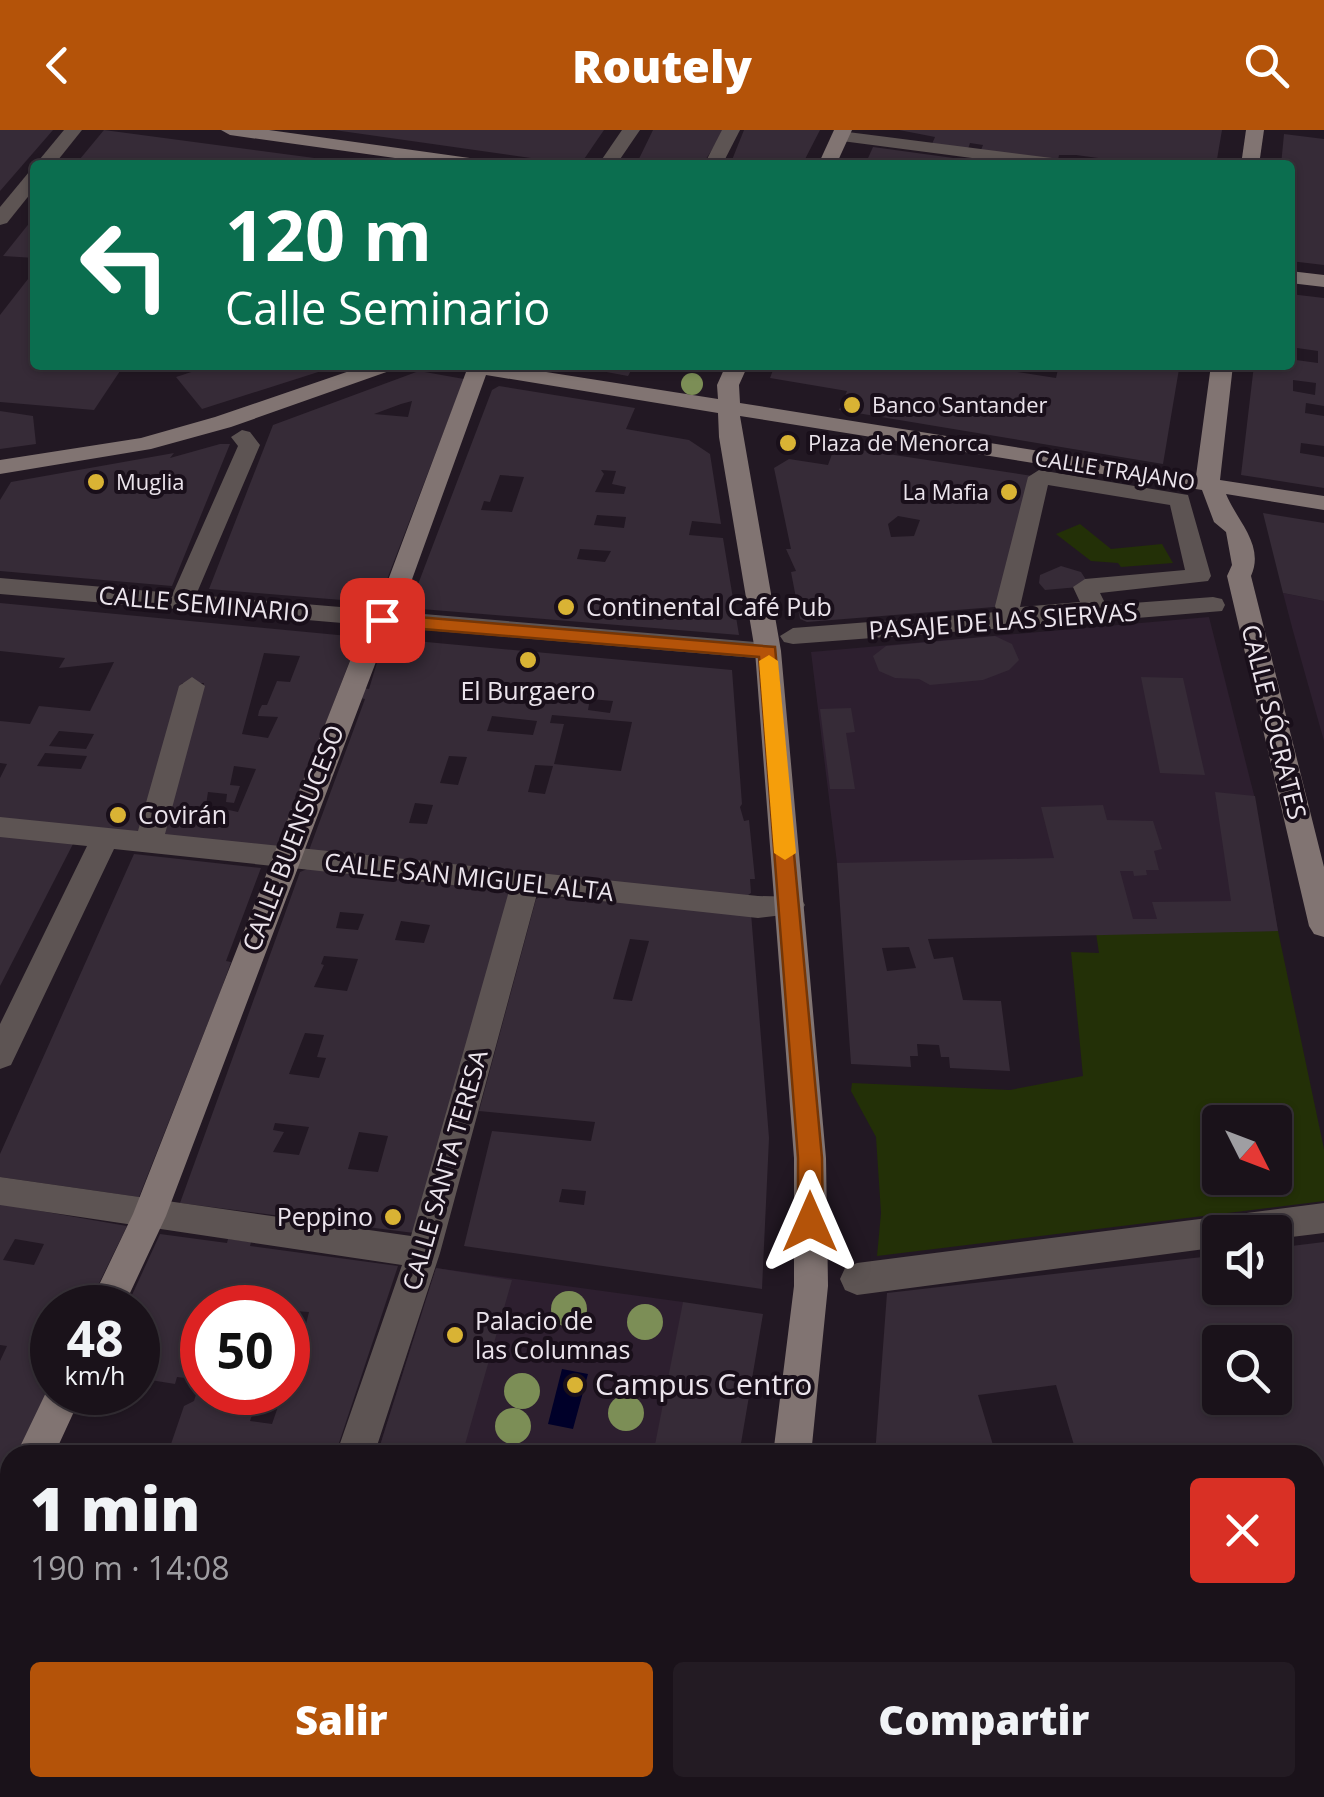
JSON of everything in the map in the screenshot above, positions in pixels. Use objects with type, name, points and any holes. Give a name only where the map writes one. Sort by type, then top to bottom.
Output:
[{"type":"street","points":[[48,160],[74,130]]},
{"type":"street","points":[[233,130],[448,160]]},
{"type":"street","points":[[610,160],[631,130]]},
{"type":"street","points":[[716,160],[731,130]]},
{"type":"street","points":[[1251,160],[1254,130]]},
{"type":"street","points":[[829,160],[842,133],[1033,160]]},
{"type":"street","points":[[0,219],[30,182]]},
{"type":"street","points":[[1295,277],[1324,281]]},
{"type":"street","points":[[0,467],[143,444],[223,422],[374,370]]},
{"type":"street","name":"CALLE BUENSUCESO","points":[[117,1285],[149,1216],[284,858],[390,608],[469,370]]},
{"type":"street","name":"CALLE TRAJANO","points":[[494,370],[1324,503]]},
{"type":"street","points":[[735,370],[728,385],[728,409],[781,644],[790,905],[810,1158],[811,1286],[793,1445]]},
{"type":"street","name":"CALLE SÓCRATES","points":[[1221,370],[1207,475],[1226,522],[1218,530],[1226,566],[1239,576],[1324,926]]},
{"type":"street","points":[[182,602],[249,445],[242,437]]},
{"type":"street","points":[[1039,477],[1180,500],[1199,576],[1085,587],[1095,608],[1014,617],[1006,606],[1039,477]]},
{"type":"street","name":"CALLE SEMINARIO","points":[[0,586],[382,620],[781,644]]},
{"type":"street","name":"PASAJE DE LAS SIERVAS","points":[[781,644],[1014,617],[1213,605]]},
{"type":"street","points":[[148,845],[192,686]]},
{"type":"street","name":"CALLE SAN MIGUEL ALTA","points":[[0,827],[758,906],[790,905]]},
{"type":"street","points":[[0,1056],[104,840]]},
{"type":"street","name":"CALLE SANTA TERESA","points":[[358,1445],[423,1253],[526,882]]},
{"type":"street","points":[[0,1190],[149,1216],[423,1253]]},
{"type":"street","points":[[857,1279],[1324,1218]]},
{"type":"street","points":[[41,1445],[54,1415]]},
{"type":"shaded area","points":[[1283,593],[1324,601],[1324,741],[1293,631]]},
{"type":"shaded area","points":[[1209,617],[1254,795],[1278,931],[944,937],[844,920],[811,652]]},
{"type":"shaded area","name":"Campus Centro","points":[[436,1268],[683,1302],[735,1445],[380,1445]]},
{"type":"green space","points":[[1080,524],[1111,549],[1162,544],[1173,563],[1121,567],[1118,563],[1091,561],[1056,534]]},
{"type":"green space","points":[[1278,931],[1324,1149],[1324,1201],[877,1256],[881,1213],[876,1137],[851,1091],[852,1083],[1010,1090],[1083,1076],[1071,952],[1099,953],[1096,933]]},
{"type":"water","points":[[562,1369],[588,1374],[573,1429],[548,1424]]},
{"type":"building","points":[[0,130],[53,130],[0,191]]},
{"type":"building","points":[[104,130],[329,160],[79,160]]},
{"type":"building","points":[[334,130],[604,130],[583,160],[545,160]]},
{"type":"building","points":[[653,130],[725,130],[705,160],[638,160]]},
{"type":"building","points":[[744,130],[820,130],[805,160],[732,160]]},
{"type":"building","points":[[899,130],[1222,130],[1217,160],[1113,160],[1059,155],[1058,160],[981,150],[983,145],[970,143],[968,149],[932,144],[935,137]]},
{"type":"building","points":[[1284,134],[1324,139],[1324,265],[1295,262],[1295,160],[1281,160]]},
{"type":"building","points":[[873,147],[968,160],[867,160]]},
{"type":"building","points":[[30,222],[30,258],[3,256]]},
{"type":"building","points":[[30,276],[30,370],[121,370],[94,410],[0,402],[0,315]]},
{"type":"building","points":[[1295,295],[1324,298],[1324,406],[1306,403],[1305,413],[1324,416],[1324,446],[1301,443],[1300,453],[1324,457],[1324,488],[1241,475],[1253,370],[1295,370]],"holes":[[[1297,348],[1318,351],[1318,363],[1296,360]],[[1293,380],[1316,383],[1315,395],[1293,391]]]},
{"type":"building","points":[[198,370],[324,370],[202,409],[176,377]]},
{"type":"building","points":[[596,370],[631,370],[628,376]]},
{"type":"building","points":[[773,370],[1005,370],[1056,378],[1058,370],[1179,370],[1163,464],[839,410],[847,391],[770,378]]},
{"type":"building","points":[[419,371],[464,379],[378,603],[209,589],[273,425]],"holes":[[[412,401],[408,417],[374,414]]]},
{"type":"building","points":[[499,386],[635,408],[626,429],[689,440],[710,454],[721,524],[692,521],[689,535],[723,538],[739,635],[409,608],[492,390]],"holes":[[[601,470],[616,471],[612,484],[626,487],[624,494],[595,492],[604,474]],[[500,475],[524,477],[512,512],[481,510],[484,501],[490,502]],[[597,515],[626,517],[624,528],[594,525]],[[580,549],[611,551],[605,562],[577,559]]]},
{"type":"building","points":[[0,411],[33,416],[36,444],[0,449]]},
{"type":"building","points":[[230,444],[172,586],[0,571],[0,500],[11,482],[174,453],[170,458]]},
{"type":"building","points":[[835,446],[1039,477],[1007,606],[807,622],[800,619],[791,572],[796,571],[786,549],[791,549],[774,468],[789,459],[828,465]],"holes":[[[898,516],[920,520],[914,536],[891,537],[888,524]]]},
{"type":"building","points":[[1263,513],[1324,523],[1324,601],[1283,593]]},
{"type":"building","points":[[1061,566],[1081,572],[1090,586],[1045,590],[1039,583],[1040,575]]},
{"type":"building","points":[[0,603],[359,637],[277,850],[162,838],[204,683],[182,683],[140,834],[0,819],[0,778],[7,764],[0,763],[0,721],[30,724],[39,706],[90,711],[114,662],[59,668],[65,658],[0,651]],"holes":[[[264,653],[300,656],[290,682],[277,681],[267,705],[259,711],[258,716],[278,717],[268,738],[242,734]],[[59,731],[94,734],[86,749],[49,746]],[[45,753],[87,756],[81,769],[37,766]],[[234,766],[256,769],[238,812],[206,805],[208,792],[227,794],[226,802],[234,803],[240,786],[230,785]]]},
{"type":"building","points":[[995,636],[1012,644],[1019,660],[1009,670],[983,680],[930,685],[919,679],[895,678],[879,671],[873,656],[886,646]]},
{"type":"building","points":[[394,639],[732,670],[740,807],[744,821],[749,820],[755,879],[750,879],[751,893],[744,898],[308,853],[365,699],[360,698],[363,688],[369,689],[382,646]],"holes":[[[590,699],[613,701],[610,713],[588,710]],[[552,715],[632,722],[621,771],[554,764],[564,724],[550,723]],[[492,716],[537,721],[533,735],[487,731]],[[449,756],[467,757],[458,785],[440,783]],[[535,765],[553,766],[545,794],[528,792]],[[415,803],[433,805],[427,824],[409,823]]]},
{"type":"building","points":[[1141,677],[1183,678],[1205,775],[1160,773]]},
{"type":"building","points":[[851,708],[855,732],[846,733],[855,789],[830,789],[820,709]]},
{"type":"building","points":[[1215,792],[1255,796],[1278,931],[928,939],[934,959],[953,957],[963,1000],[1001,1001],[1010,1071],[950,1068],[949,1057],[941,1057],[939,1045],[917,1044],[918,1056],[910,1056],[911,1067],[851,1064],[837,863],[1054,858],[1041,807],[1103,805],[1107,820],[1153,821],[1162,849],[1154,851],[1159,870],[1146,870],[1147,875],[1134,876],[1133,871],[1120,871],[1133,919],[1157,919],[1152,902],[1231,901]],"holes":[[[909,947],[916,968],[887,971],[882,948]]]},
{"type":"building","points":[[0,835],[74,842],[0,986]]},
{"type":"building","points":[[134,854],[261,868],[226,961],[231,962],[221,990],[139,1197],[0,1177],[0,1154]]},
{"type":"building","points":[[312,867],[511,888],[414,1233],[180,1203],[300,872]],"holes":[[[340,912],[364,914],[358,930],[336,928]],[[401,921],[430,925],[424,943],[395,940]],[[324,956],[358,959],[347,991],[314,987]],[[305,1033],[324,1035],[317,1057],[326,1058],[319,1078],[289,1074]],[[275,1123],[309,1127],[299,1155],[273,1152],[284,1132],[273,1130]],[[359,1132],[388,1136],[378,1172],[348,1169]]]},
{"type":"building","points":[[542,896],[751,913],[769,1138],[762,1289],[464,1246],[492,1131],[591,1141],[595,1122],[479,1111],[536,899]],"holes":[[[630,939],[649,941],[632,1001],[613,999]],[[562,1189],[586,1191],[584,1205],[559,1202]]]},
{"type":"building","points":[[0,1204],[127,1226],[98,1285],[30,1285],[30,1415],[36,1415],[23,1445],[0,1445],[0,1361],[7,1346],[0,1345]],"holes":[[[15,1239],[44,1244],[34,1265],[3,1260]]]},
{"type":"building","points":[[160,1234],[227,1243],[228,1239],[251,1242],[250,1246],[398,1266],[338,1445],[171,1444],[181,1415],[252,1415],[250,1421],[272,1424],[275,1415],[310,1415],[310,1285],[180,1285],[180,1377],[175,1384],[160,1382],[160,1285],[137,1285]]},
{"type":"building","points":[[1324,1242],[1324,1445],[1074,1445],[1056,1385],[978,1395],[993,1445],[876,1445],[887,1293],[1202,1257],[1202,1305],[1292,1305],[1292,1246]]},
{"type":"building","name":"Palacio de las Columnas","points":[[436,1268],[512,1280],[465,1445],[380,1445]]},
{"type":"building","name":"Palacio de las Columnas","points":[[683,1302],[763,1314],[741,1445],[655,1445]]},
{"type":"slow traffic","points":[[769,661],[785,853]]},
{"type":"place","name":"Banco Santander","points":[[852,405]]},
{"type":"place","name":"Plaza de Menorca","points":[[788,443]]},
{"type":"place","name":"Muglia","points":[[96,482]]},
{"type":"place","name":"La Mafia","points":[[1009,492]]},
{"type":"place","name":"Continental Café Pub","points":[[566,607]]},
{"type":"place","name":"El Burgaero","points":[[528,660]]},
{"type":"place","name":"Covirán","points":[[118,815]]},
{"type":"place","name":"Peppino","points":[[393,1217]]},
{"type":"place","name":"Palacio de las Columnas","points":[[455,1335]]},
{"type":"place","name":"Campus Centro","points":[[575,1385]]},
{"type":"route","points":[[382,620],[768,651],[810,1158],[810,1222]]}]
